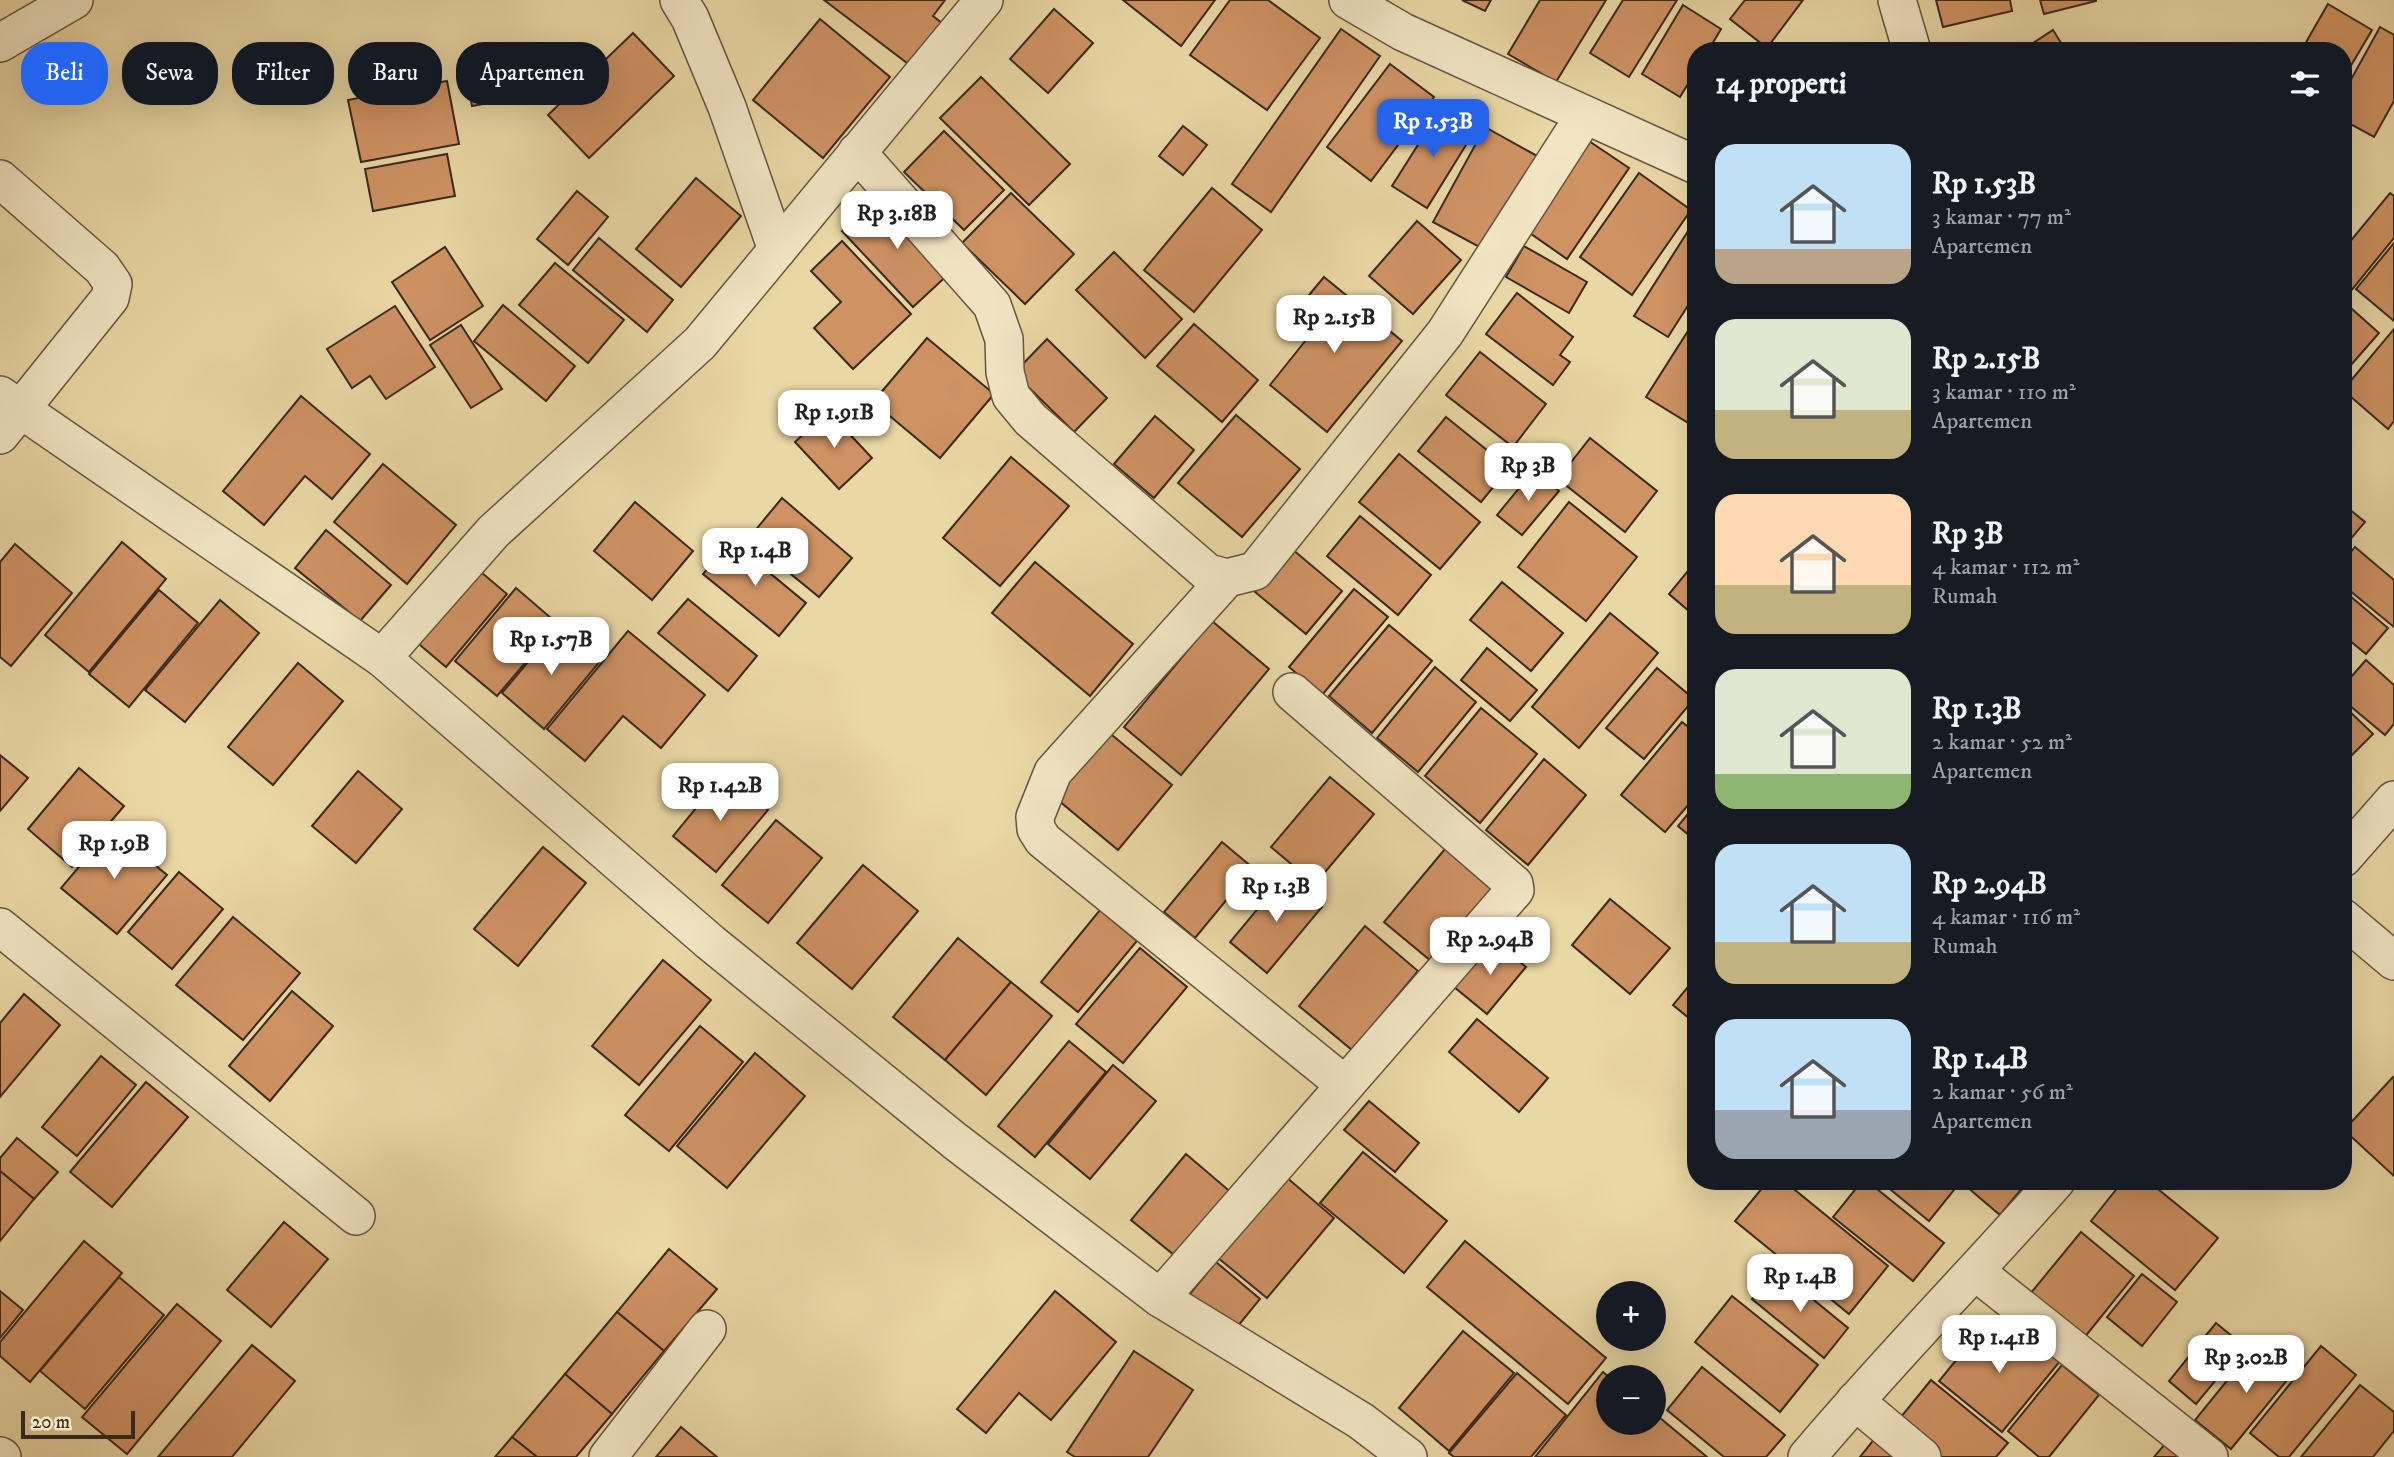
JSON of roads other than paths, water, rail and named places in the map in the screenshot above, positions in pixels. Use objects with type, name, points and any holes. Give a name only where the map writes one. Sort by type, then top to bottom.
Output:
[{"type":"street","points":[[0,43],[74,0]]},
{"type":"street","points":[[679,0],[690,18],[727,107],[777,250]]},
{"type":"street","points":[[382,658],[494,533],[700,343],[984,0]]},
{"type":"street","points":[[1348,0],[1403,32],[1687,161]]},
{"type":"street","points":[[1896,0],[1909,42]]},
{"type":"street","points":[[858,152],[992,305],[1004,339],[1005,372],[1011,396],[1030,419],[1209,573],[1227,578],[1255,571],[1445,333],[1585,115]]},
{"type":"street","points":[[0,179],[102,268],[113,284],[110,298],[7,413],[382,658],[710,942],[955,1141],[1160,1298],[1361,1421],[1408,1457]]},
{"type":"street","points":[[1227,578],[1053,772],[1035,817],[1036,830],[1043,840],[1344,1084]]},
{"type":"street","points":[[1160,1298],[1515,890],[1515,886],[1292,692]]},
{"type":"street","points":[[2352,848],[2394,800]]},
{"type":"street","points":[[2352,926],[2394,961]]},
{"type":"street","points":[[0,928],[27,947],[356,1216]]},
{"type":"street","points":[[1807,1457],[2048,1190]]},
{"type":"street","points":[[1976,1272],[2209,1457]]},
{"type":"street","points":[[608,1457],[707,1329]]},
{"type":"street","points":[[1855,1401],[1922,1457]]}]
